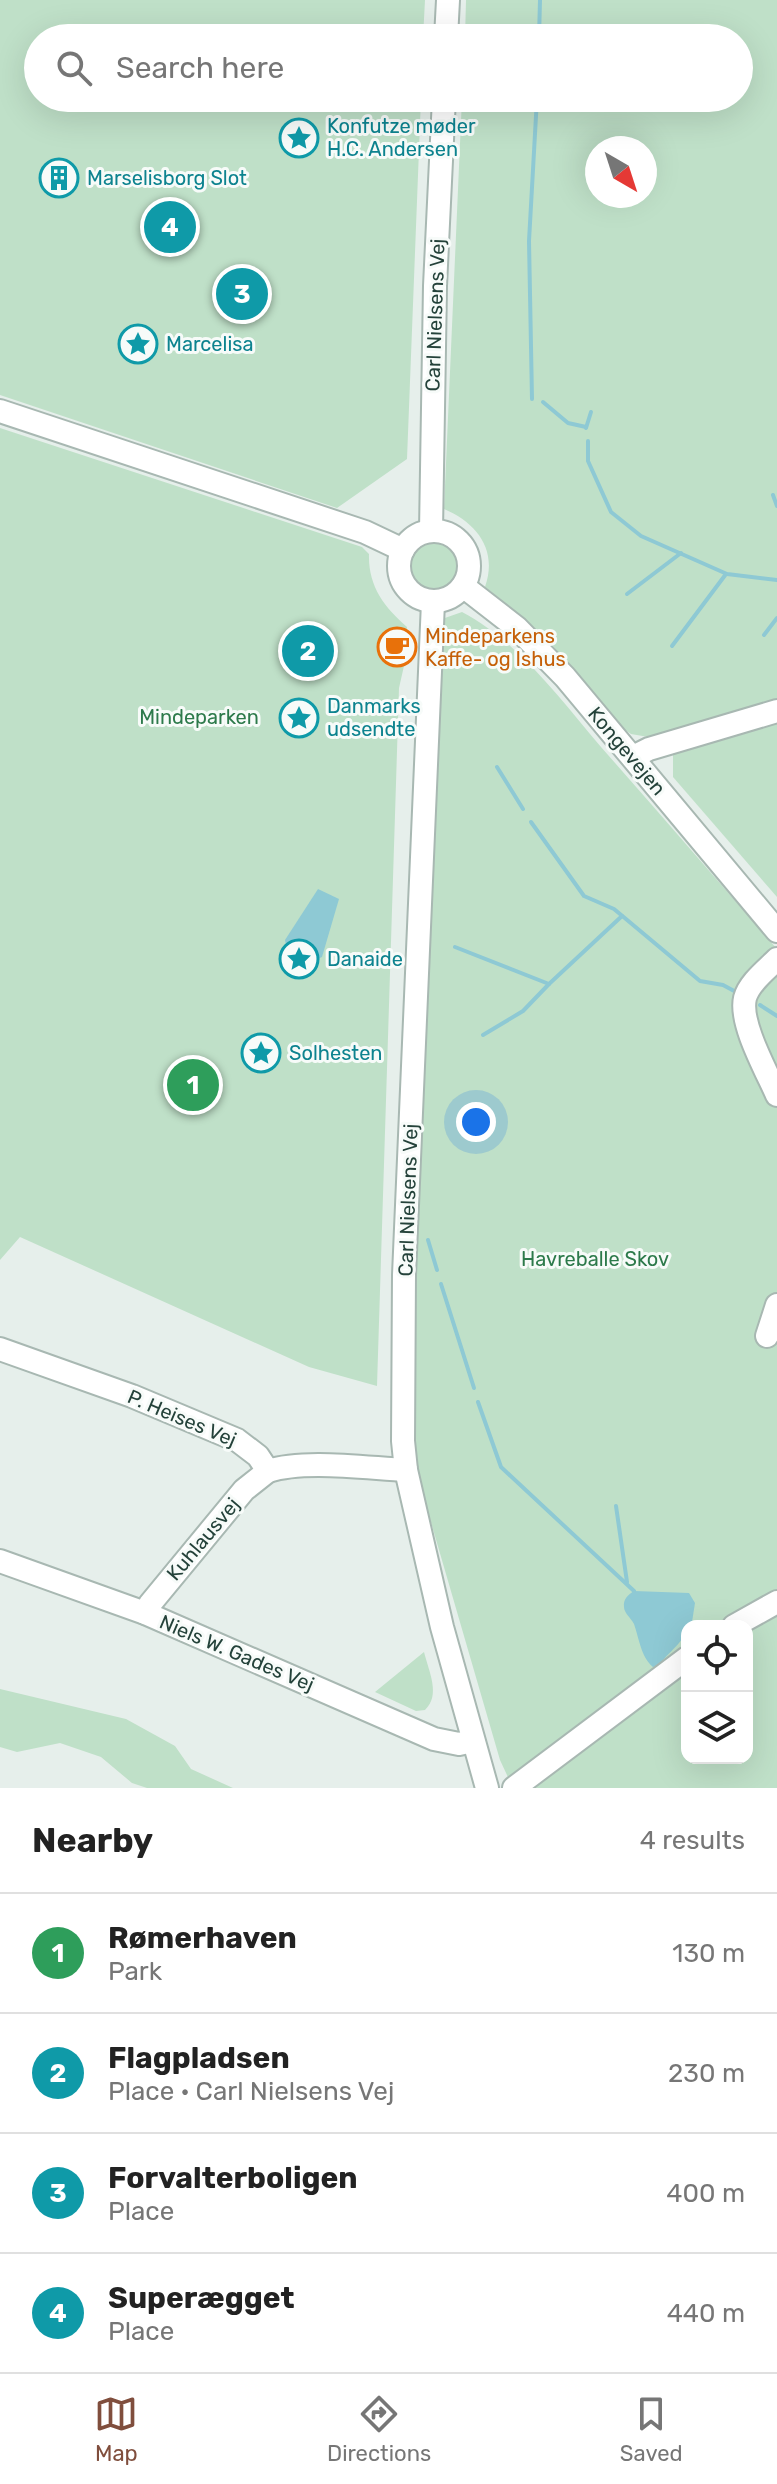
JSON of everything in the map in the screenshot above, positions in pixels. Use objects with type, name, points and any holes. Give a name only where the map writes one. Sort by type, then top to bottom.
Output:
[{"type":"street","points":[[447,24],[448,0]]},
{"type":"street","name":"Carl Nielsens Vej","points":[[431,531],[435,286],[443,112]]},
{"type":"street","points":[[0,411],[365,532],[403,550]]},
{"type":"street","points":[[431,531],[450,535],[464,549],[469,567],[463,586],[450,598],[433,602],[413,595],[404,586],[398,568],[403,550],[418,535],[431,531]]},
{"type":"street","name":"Kongevejen","points":[[463,586],[517,628],[542,653],[777,931]]},
{"type":"street","name":"Carl Nielsens Vej","points":[[433,602],[404,1275],[402,1411],[406,1470],[452,1667],[487,1788]]},
{"type":"street","points":[[633,757],[649,749],[777,711]]},
{"type":"street","points":[[777,959],[756,981],[745,999],[750,1034],[777,1095]]},
{"type":"street","points":[[767,1336],[777,1305]]},
{"type":"street","name":"P. Heises Vej","points":[[0,1349],[132,1396],[237,1440],[258,1456],[268,1471]]},
{"type":"street","points":[[268,1471],[283,1466],[406,1470]]},
{"type":"street","name":"Kuhlausvej","points":[[145,1613],[244,1490],[268,1471]]},
{"type":"street","name":"Niels W. Gades Vej","points":[[0,1561],[145,1613],[434,1739],[459,1744],[473,1741]]},
{"type":"street","points":[[745,1620],[777,1602]]},
{"type":"street","points":[[514,1788],[681,1663]]},
{"type":"green space","points":[[0,0],[425,0],[424,24],[24,24],[24,112],[420,112],[407,459],[337,508],[0,395]]},
{"type":"green space","points":[[466,0],[777,0],[777,703],[654,738],[631,734],[551,644],[485,587],[489,561],[482,539],[456,515],[444,509],[461,112],[753,112],[753,24],[465,24]]},
{"type":"green space","name":"Mindeparken","points":[[0,428],[362,547],[369,554],[371,576],[379,595],[407,627],[406,657],[399,688],[377,1386],[309,1367],[20,1237],[0,1260]]},
{"type":"green space","points":[[433,541],[451,548],[458,566],[451,584],[433,591],[415,584],[408,566],[415,548]]},
{"type":"green space","name":"Havreballe Skov","points":[[462,612],[502,639],[554,691],[777,949],[777,1788],[513,1788],[500,1760],[418,1469],[414,1431],[413,1325],[442,619]]},
{"type":"green space","points":[[777,721],[777,897],[673,777],[673,753]]},
{"type":"green space","points":[[424,1652],[433,1690],[430,1704],[425,1710],[416,1711],[375,1692]]},
{"type":"green space","points":[[0,1689],[126,1719],[175,1746],[191,1769],[233,1788],[147,1788],[132,1783],[101,1757],[60,1743],[17,1752],[0,1747]]},
{"type":"water","points":[[318,889],[339,899],[322,957],[313,961],[287,950],[285,940]]},
{"type":"water","points":[[634,1591],[689,1593],[695,1603],[692,1620],[681,1620],[681,1640],[659,1666],[653,1667],[646,1658],[634,1624],[624,1609],[628,1596]]},
{"type":"waterway","points":[[539,24],[540,0]]},
{"type":"waterway","points":[[532,399],[529,241],[536,112]]},
{"type":"waterway","points":[[543,402],[568,423],[586,427]]},
{"type":"waterway","points":[[586,428],[591,412]]},
{"type":"waterway","points":[[588,441],[588,461],[611,512],[641,536],[727,574],[777,580]]},
{"type":"waterway","points":[[773,495],[777,506]]},
{"type":"waterway","points":[[627,594],[681,553]]},
{"type":"waterway","points":[[672,646],[726,574]]},
{"type":"waterway","points":[[764,635],[777,618]]},
{"type":"waterway","points":[[497,767],[523,809]]},
{"type":"waterway","points":[[531,822],[584,896],[614,909],[700,981],[723,985],[736,992]]},
{"type":"waterway","points":[[455,947],[549,984],[622,916]]},
{"type":"waterway","points":[[483,1035],[523,1011],[549,984]]},
{"type":"waterway","points":[[760,1005],[777,1016]]},
{"type":"waterway","points":[[428,1240],[437,1270]]},
{"type":"waterway","points":[[441,1284],[474,1388]]},
{"type":"waterway","points":[[478,1402],[501,1467],[634,1591]]},
{"type":"waterway","points":[[616,1506],[627,1582]]},
{"type":"place","name":"Konfutze møder H.C. Andersen","points":[[299,138]]},
{"type":"place","name":"Marselisborg Slot","points":[[59,178]]},
{"type":"place","name":"Superægget","points":[[170,227]]},
{"type":"place","name":"Forvalterboligen","points":[[242,294]]},
{"type":"place","name":"Marcelisa","points":[[138,344]]},
{"type":"place","name":"Mindeparkens Kaffe- og Ishus","points":[[397,647]]},
{"type":"place","name":"Flagpladsen","points":[[308,651]]},
{"type":"place","name":"Danmarks udsendte","points":[[299,718]]},
{"type":"place","name":"Danaide","points":[[299,959]]},
{"type":"place","name":"Solhesten","points":[[261,1053]]},
{"type":"place","name":"Rømerhaven","points":[[193,1085]]}]
